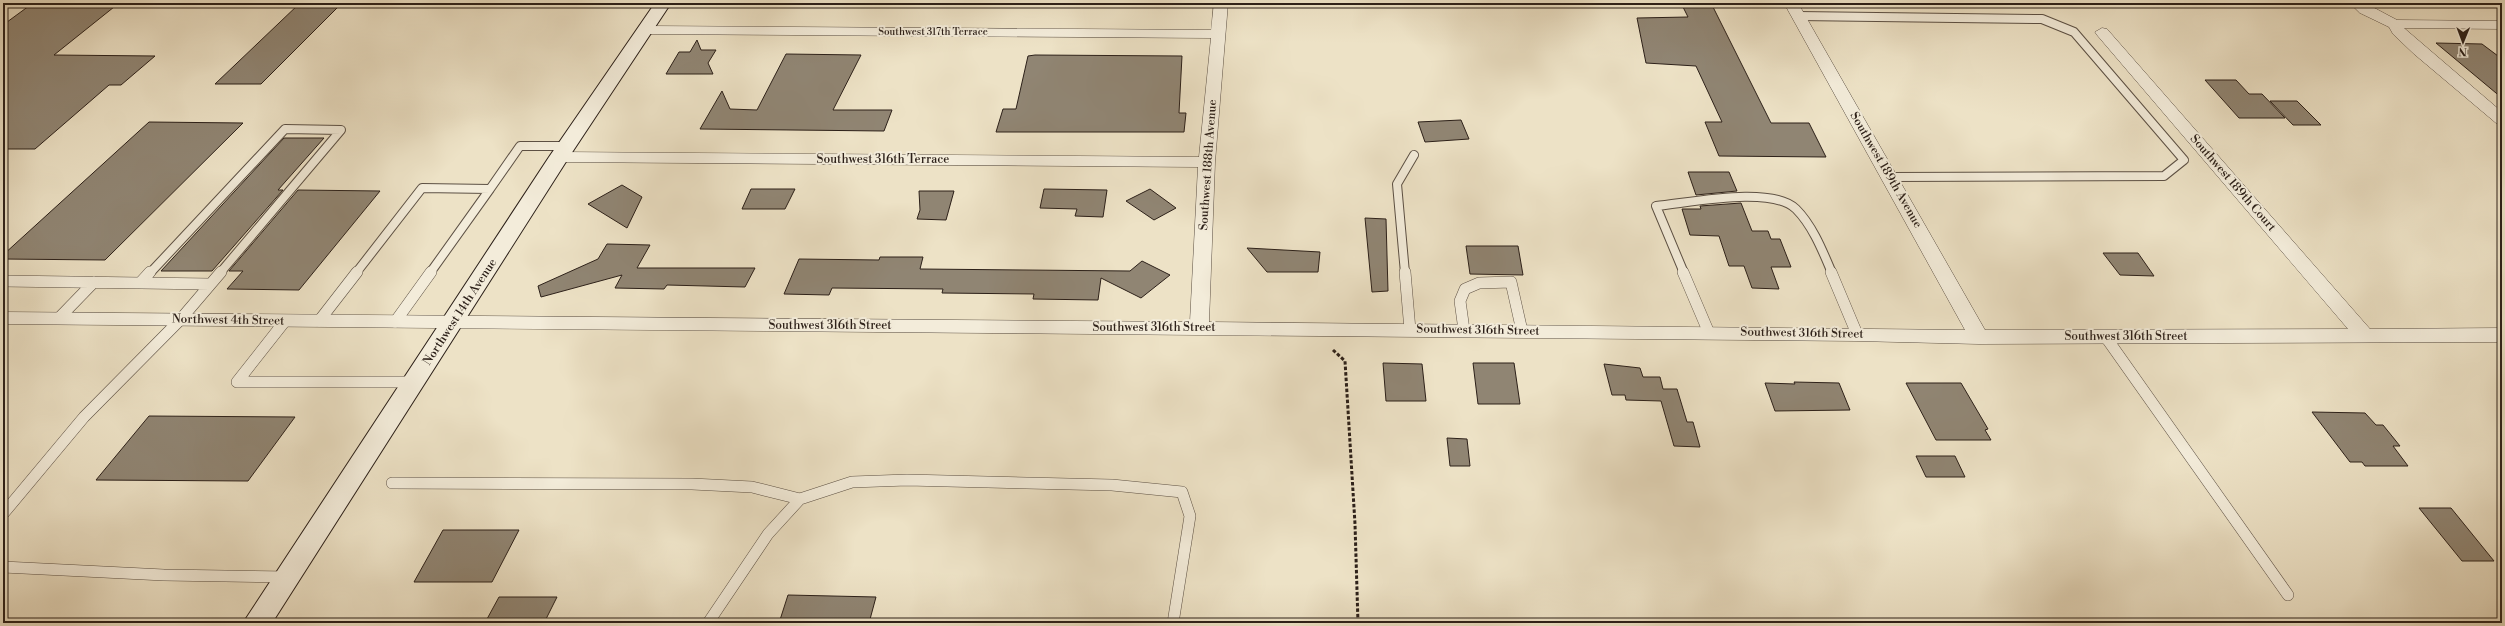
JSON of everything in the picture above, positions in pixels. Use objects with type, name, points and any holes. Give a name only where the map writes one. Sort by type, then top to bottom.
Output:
[{"type":"street","name":"Northwest 14th Avenue","points":[[257,623],[454,323],[562,151],[647,30],[663,3]]},
{"type":"street","name":"Southwest 188th Avenue","points":[[1199,328],[1207,162],[1221,3]]},
{"type":"street","points":[[2357,3],[2365,10],[2395,24],[2502,25]]},
{"type":"street","name":"Southwest 189th Avenue","points":[[1794,10],[1891,177],[1979,337]]},
{"type":"street","points":[[2395,24],[2398,31],[2419,51],[2502,120]]},
{"type":"street","name":"Southwest 317th Terrace","points":[[647,30],[1219,34]]},
{"type":"street","name":"Southwest 189th Court","points":[[2102,32],[2364,335]]},
{"type":"street","name":"Southwest 316th Terrace","points":[[562,151],[1207,162]]},
{"type":"street","name":"Northwest 4th Street","points":[[3,318],[454,323]]},
{"type":"street","name":"Southwest 316th Street","points":[[454,323],[1709,332],[1979,337],[2502,335]]},
{"type":"lane","points":[[1794,10],[2042,20],[2074,32],[2184,160],[2164,176],[1891,177]]},
{"type":"lane","points":[[3,514],[84,417],[180,320],[341,130],[285,130],[140,283]]},
{"type":"lane","points":[[395,322],[520,146],[562,151]]},
{"type":"lane","points":[[1410,330],[1397,184],[1414,155]]},
{"type":"lane","points":[[320,321],[422,188],[490,189]]},
{"type":"lane","points":[[1709,332],[1656,206],[1754,198],[1787,202],[1802,214],[1816,237],[1857,334]]},
{"type":"lane","points":[[3,281],[210,284]]},
{"type":"lane","points":[[59,318],[94,282]]},
{"type":"lane","points":[[1464,330],[1460,301],[1465,289],[1480,284],[1511,282],[1522,331]]},
{"type":"lane","points":[[285,321],[237,382],[414,382]]},
{"type":"lane","points":[[2105,336],[2288,595]]},
{"type":"lane","points":[[708,623],[768,534],[800,499],[852,482],[908,480],[1112,485],[1182,492],[1190,516],[1173,623]]},
{"type":"lane","points":[[392,483],[692,484],[752,487],[800,499]]},
{"type":"lane","points":[[3,567],[164,575],[288,577]]},
{"type":"path","points":[[1311,329],[1345,361],[1355,524],[1358,623]]},
{"type":"building","points":[[33,3],[119,3],[54,55],[155,56],[121,85],[109,85],[35,149],[3,149],[3,25]]},
{"type":"building","points":[[300,3],[342,3],[261,84],[215,84]]},
{"type":"building","points":[[1681,3],[1711,3],[1771,123],[1809,123],[1826,157],[1719,156],[1705,122],[1722,122],[1696,66],[1646,63],[1637,18],[1688,17]]},
{"type":"building","points":[[697,40],[701,50],[716,50],[708,63],[713,74],[666,74],[679,52],[690,52]]},
{"type":"building","points":[[2436,43],[2482,44],[2502,59],[2502,98]]},
{"type":"building","points":[[786,54],[861,55],[833,110],[892,110],[884,131],[700,129],[722,91],[730,109],[757,110]]},
{"type":"building","points":[[1028,56],[1182,56],[1179,113],[1186,113],[1184,132],[996,132],[1003,109],[1016,109]]},
{"type":"building","points":[[2205,80],[2236,80],[2249,94],[2262,94],[2285,118],[2239,118]]},
{"type":"building","points":[[2270,101],[2297,101],[2321,125],[2293,125]]},
{"type":"building","points":[[1461,120],[1469,139],[1425,142],[1418,122]]},
{"type":"building","points":[[149,122],[243,123],[105,260],[3,259],[3,255]]},
{"type":"building","points":[[284,138],[324,138],[278,190],[283,190],[212,271],[161,271]]},
{"type":"building","points":[[1688,172],[1729,172],[1737,191],[1696,195]]},
{"type":"building","points":[[622,185],[642,197],[627,228],[588,204]]},
{"type":"building","points":[[751,189],[795,189],[785,209],[742,209]]},
{"type":"building","points":[[1044,189],[1107,190],[1103,217],[1075,216],[1077,209],[1040,208]]},
{"type":"building","points":[[1150,189],[1176,208],[1154,220],[1126,201]]},
{"type":"building","points":[[298,190],[380,191],[299,290],[227,289],[243,271],[229,271]]},
{"type":"building","points":[[919,191],[954,191],[946,220],[917,219],[920,210]]},
{"type":"building","points":[[1741,203],[1752,231],[1768,231],[1771,239],[1780,239],[1791,267],[1771,267],[1779,289],[1752,288],[1744,266],[1729,266],[1719,236],[1690,235],[1682,209],[1701,209],[1700,206]]},
{"type":"building","points":[[1365,218],[1386,219],[1388,291],[1372,292]]},
{"type":"building","points":[[607,244],[650,245],[637,268],[755,268],[745,287],[667,285],[664,289],[615,288],[622,275],[541,297],[538,286],[598,259]]},
{"type":"building","points":[[1466,246],[1518,246],[1523,275],[1470,274]]},
{"type":"building","points":[[1247,248],[1320,252],[1318,272],[1267,272]]},
{"type":"building","points":[[2103,253],[2138,253],[2154,276],[2120,275]]},
{"type":"building","points":[[880,257],[923,257],[920,269],[1130,271],[1142,261],[1170,275],[1141,298],[1101,278],[1098,300],[1033,299],[1034,294],[942,293],[943,289],[832,288],[829,295],[784,294],[799,259],[879,260]]},
{"type":"building","points":[[1383,363],[1422,364],[1426,401],[1386,401]]},
{"type":"building","points":[[1473,363],[1514,363],[1520,404],[1478,404]]},
{"type":"building","points":[[1604,364],[1640,368],[1643,377],[1660,377],[1663,389],[1677,389],[1687,422],[1693,422],[1700,447],[1674,446],[1661,401],[1626,400],[1625,395],[1612,395]]},
{"type":"building","points":[[1794,382],[1839,383],[1850,410],[1775,411],[1765,383],[1795,384]]},
{"type":"building","points":[[1906,383],[1961,383],[1988,429],[1985,430],[1991,440],[1936,440]]},
{"type":"building","points":[[2312,412],[2365,413],[2376,425],[2383,425],[2400,446],[2393,446],[2408,466],[2365,466],[2362,462],[2350,462]]},
{"type":"building","points":[[149,416],[295,417],[248,481],[96,480]]},
{"type":"building","points":[[1447,438],[1467,439],[1470,466],[1450,466]]},
{"type":"building","points":[[1916,456],[1955,456],[1965,477],[1926,477]]},
{"type":"building","points":[[2419,508],[2451,508],[2494,561],[2462,561]]},
{"type":"building","points":[[443,530],[519,530],[492,582],[414,582]]},
{"type":"building","points":[[788,595],[876,597],[869,623],[779,623]]},
{"type":"building","points":[[499,597],[557,597],[546,619],[487,619]]}]
